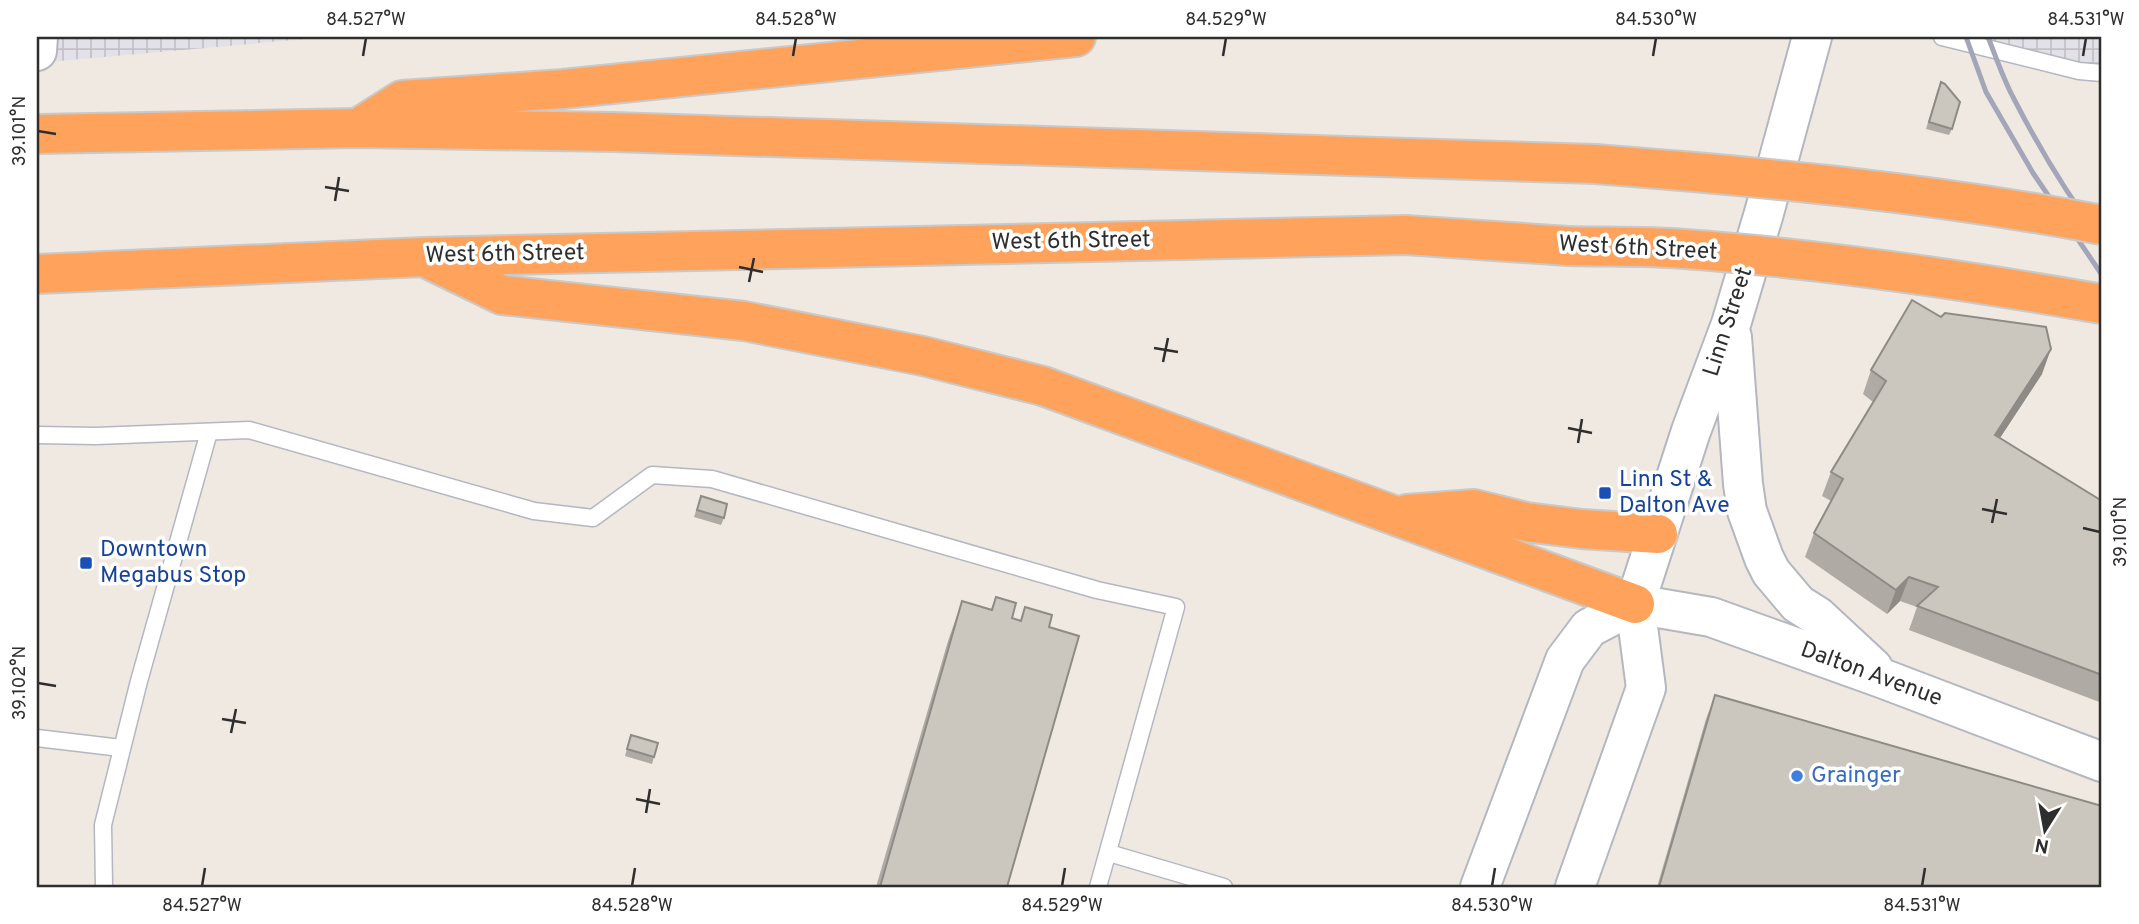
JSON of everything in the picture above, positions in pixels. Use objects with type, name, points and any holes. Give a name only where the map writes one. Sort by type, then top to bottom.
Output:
[{"type":"highway","points":[[358,128],[402,100],[563,89],[1076,37]]},
{"type":"highway","points":[[37,134],[358,128],[614,132],[1595,164],[1869,188],[2102,225]]},
{"type":"highway","name":"West 6th Street","points":[[37,274],[424,257],[1406,234],[1568,246],[1684,249],[1825,262],[2102,304]]},
{"type":"highway","points":[[424,257],[502,295],[744,321],[923,356],[1043,386],[1635,604]]},
{"type":"highway","points":[[1395,514],[1474,509],[1549,525],[1658,534]]},
{"type":"main road","points":[[37,51],[38,37]]},
{"type":"main road","name":"Linn Street","points":[[1575,887],[1646,688],[1635,604],[1691,431],[1731,324],[1812,37]]},
{"type":"main road","points":[[1731,324],[1743,484],[1747,511],[1763,558],[1771,572],[1798,604],[1817,616],[1884,679]]},
{"type":"main road","points":[[1480,887],[1565,660],[1589,628],[1635,604]]},
{"type":"main road","name":"Dalton Avenue","points":[[1635,604],[1711,617],[2102,762]]},
{"type":"lane","points":[[1942,37],[2079,71],[2102,73]]},
{"type":"lane","points":[[37,435],[249,430],[534,511],[593,518],[652,475],[712,479],[1097,590],[1177,607],[1098,887]]},
{"type":"lane","points":[[104,887],[103,825],[121,748],[209,432]]},
{"type":"lane","points":[[37,738],[121,748]]},
{"type":"lane","points":[[1109,853],[1224,887]]},
{"type":"shaded area","points":[[37,37],[328,37],[37,63]]},
{"type":"shaded area","points":[[1975,37],[2102,37],[2102,71],[2087,68]]},
{"type":"building","points":[[1941,82],[1960,102],[1952,129],[1929,122]]},
{"type":"building","points":[[1912,300],[1941,317],[1945,313],[2046,327],[2051,349],[1995,435],[2102,501],[2102,675],[1917,606],[1938,587],[1909,577],[1896,590],[1814,533],[1843,479],[1831,472],[1886,381],[1871,370]]},
{"type":"building","points":[[701,496],[727,504],[724,518],[697,510]]},
{"type":"building","points":[[996,597],[1016,603],[1012,618],[1021,621],[1025,607],[1052,615],[1049,627],[1079,636],[1007,887],[880,887],[962,601],[992,610]]},
{"type":"building","name":"Grainger","points":[[1715,695],[2102,806],[2102,887],[1659,887]]},
{"type":"building","points":[[631,735],[658,743],[654,757],[627,749]]},
{"type":"railway","points":[[1966,37],[1986,92],[2033,173],[2102,275]]},
{"type":"railway","points":[[1988,37],[2009,90],[2033,135],[2102,241]]},
{"type":"place","name":"Linn St & Dalton Ave","points":[[1605,493]]},
{"type":"place","name":"Downtown Megabus Stop","points":[[86,563]]},
{"type":"place","name":"Grainger","points":[[1797,776]]}]
